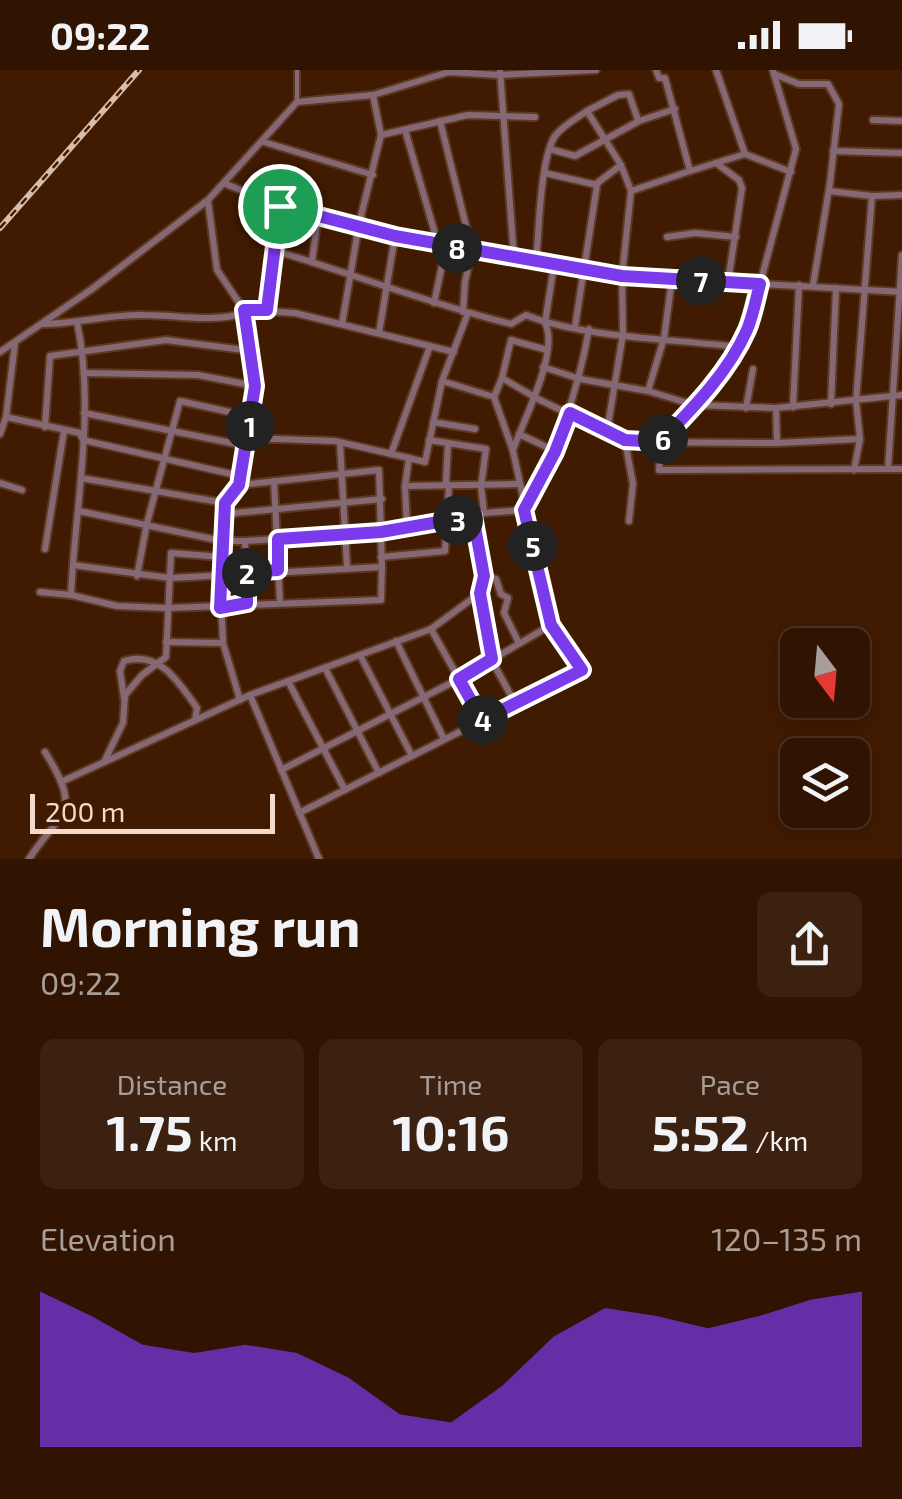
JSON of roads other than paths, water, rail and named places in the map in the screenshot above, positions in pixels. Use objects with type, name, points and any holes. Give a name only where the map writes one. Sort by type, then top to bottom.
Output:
[{"type":"street","points":[[0,352],[208,200],[297,102],[373,95],[450,72],[596,70]]},
{"type":"street","points":[[656,70],[659,78],[666,78],[690,171]]},
{"type":"street","points":[[716,70],[745,154]]},
{"type":"street","points":[[774,72],[799,84],[828,84],[839,104],[813,285]]},
{"type":"street","points":[[774,72],[796,149],[748,328],[694,406],[660,442],[660,470],[902,469]]},
{"type":"street","points":[[499,73],[514,258]]},
{"type":"street","points":[[536,262],[544,173],[559,131],[587,111],[629,94],[638,120]]},
{"type":"street","points":[[342,324],[359,224],[381,136],[373,95]]},
{"type":"street","points":[[550,149],[575,156],[638,120],[674,109]]},
{"type":"street","points":[[587,111],[621,165],[630,191],[622,276],[623,334],[607,431]]},
{"type":"street","points":[[381,136],[468,115],[535,117]]},
{"type":"street","points":[[873,120],[902,121]]},
{"type":"street","points":[[84,413],[247,442],[340,443],[425,462],[442,382],[466,313],[472,250],[440,121]]},
{"type":"street","points":[[405,130],[443,261],[434,303]]},
{"type":"street","points":[[264,142],[373,175]]},
{"type":"street","points":[[833,151],[902,153]]},
{"type":"street","points":[[630,191],[745,154],[791,172]]},
{"type":"street","points":[[716,163],[741,184],[728,282]]},
{"type":"street","points":[[575,327],[596,184],[621,165]]},
{"type":"street","points":[[544,173],[596,184]]},
{"type":"street","points":[[225,184],[280,206],[395,236],[583,270],[622,276],[902,292]]},
{"type":"street","points":[[828,191],[902,195]]},
{"type":"street","points":[[854,470],[860,439],[856,402],[872,196]]},
{"type":"street","points":[[208,200],[217,270],[245,312],[255,386],[240,480],[225,503],[220,574],[224,643],[240,700]]},
{"type":"street","points":[[267,310],[280,206]]},
{"type":"street","points":[[312,262],[318,216]]},
{"type":"street","points":[[379,332],[395,236]]},
{"type":"street","points":[[667,237],[736,237]]},
{"type":"street","points":[[273,250],[466,313],[512,324],[526,316],[544,323],[738,347]]},
{"type":"street","points":[[888,469],[902,254]]},
{"type":"street","points":[[544,323],[554,265]]},
{"type":"street","points":[[648,392],[664,338],[672,279]]},
{"type":"street","points":[[792,407],[799,285]]},
{"type":"street","points":[[830,404],[836,288]]},
{"type":"street","points":[[41,324],[139,314],[212,319],[267,310],[379,332],[454,352]]},
{"type":"street","points":[[71,595],[84,413],[84,354],[77,322]]},
{"type":"street","points":[[513,451],[543,367],[549,328],[544,323]]},
{"type":"street","points":[[524,510],[555,452],[570,413],[589,329]]},
{"type":"street","points":[[45,427],[50,356],[166,340],[252,350]]},
{"type":"street","points":[[300,813],[582,670],[551,625],[513,451],[494,397],[511,340],[547,350]]},
{"type":"street","points":[[0,434],[16,342]]},
{"type":"street","points":[[391,454],[430,346]]},
{"type":"street","points":[[543,367],[694,406],[776,408],[902,396]]},
{"type":"street","points":[[746,408],[754,370]]},
{"type":"street","points":[[84,373],[198,375],[255,386]]},
{"type":"street","points":[[502,378],[625,440],[777,443],[860,439]]},
{"type":"street","points":[[442,382],[494,397]]},
{"type":"street","points":[[137,576],[180,401],[252,417]]},
{"type":"street","points":[[776,408],[777,443]]},
{"type":"street","points":[[6,417],[80,433],[83,440]]},
{"type":"street","points":[[432,422],[475,429]]},
{"type":"street","points":[[45,550],[64,431]]},
{"type":"street","points":[[519,434],[555,452]]},
{"type":"street","points":[[83,440],[240,480],[274,482],[379,470]]},
{"type":"street","points":[[429,440],[486,449],[481,486],[484,513]]},
{"type":"street","points":[[625,440],[633,484],[629,521]]},
{"type":"street","points":[[340,443],[347,567]]},
{"type":"street","points":[[448,444],[446,482],[450,484]]},
{"type":"street","points":[[40,592],[117,606],[167,608],[382,600],[382,500],[377,451]]},
{"type":"street","points":[[407,528],[408,458]]},
{"type":"street","points":[[80,478],[225,503]]},
{"type":"street","points":[[0,482],[22,490]]},
{"type":"street","points":[[274,482],[280,602]]},
{"type":"street","points":[[381,556],[445,552],[450,484]]},
{"type":"street","points":[[405,486],[518,484]]},
{"type":"street","points":[[226,514],[382,500]]},
{"type":"street","points":[[79,511],[222,541],[244,542],[381,532],[484,513],[524,510]]},
{"type":"street","points":[[473,516],[484,576],[480,593],[492,659],[516,703]]},
{"type":"street","points":[[244,542],[247,603]]},
{"type":"street","points":[[124,698],[142,674],[166,658],[170,556],[173,552],[222,557]]},
{"type":"street","points":[[72,565],[170,578],[382,567]]},
{"type":"street","points":[[484,576],[496,580],[508,598],[504,613],[519,643]]},
{"type":"street","points":[[63,780],[250,695],[430,629],[480,593]]},
{"type":"street","points":[[282,770],[459,679],[551,625]]},
{"type":"street","points":[[430,629],[482,720]]},
{"type":"street","points":[[166,642],[224,643]]},
{"type":"street","points":[[396,642],[444,740]]},
{"type":"street","points":[[360,655],[412,756]]},
{"type":"street","points":[[104,763],[123,723],[120,672],[124,661],[134,658],[160,663],[197,708],[195,721]]},
{"type":"street","points":[[325,668],[379,772]]},
{"type":"street","points":[[288,682],[345,790]]},
{"type":"street","points":[[250,695],[318,859]]},
{"type":"street","points":[[28,859],[62,818],[66,800],[63,780],[45,752]]},
{"type":"lane","points":[[297,70],[297,102]]},
{"type":"railway","points":[[0,228],[139,70]]}]
